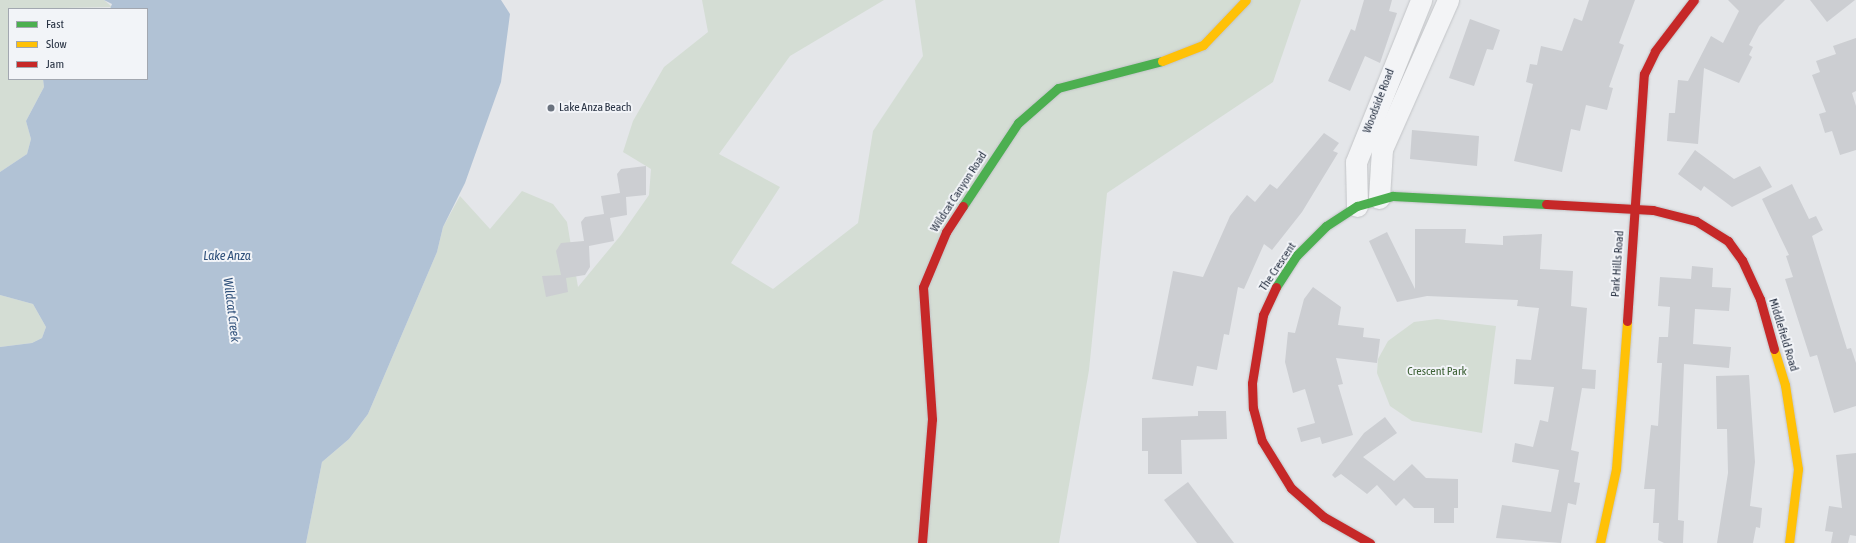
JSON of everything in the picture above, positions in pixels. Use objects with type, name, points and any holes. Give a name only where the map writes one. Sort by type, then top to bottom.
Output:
[{"type":"street","name":"Wildcat Canyon Road","points":[[922,543],[932,419],[923,287],[946,232],[1018,123],[1058,88],[1174,58],[1203,45],[1238,12],[1246,0]]},
{"type":"street","name":"Woodside Road","points":[[1357,206],[1356,162],[1421,0]]},
{"type":"street","name":"Woodside Road","points":[[1379,198],[1382,149],[1448,0]]},
{"type":"street","name":"Park Hills Road","points":[[1600,543],[1616,469],[1644,74],[1655,51],[1694,0]]},
{"type":"street","name":"The Crescent","points":[[1370,543],[1324,517],[1291,488],[1262,441],[1253,408],[1254,354],[1263,315],[1275,288],[1297,255],[1326,226],[1357,206],[1379,198],[1634,209]]},
{"type":"street","name":"Middlefield Road","points":[[1634,209],[1679,215],[1711,229],[1728,241],[1752,279],[1785,386],[1795,438],[1797,499],[1789,543]]},
{"type":"green space","points":[[0,0],[104,0],[112,7],[8,8],[8,80],[43,80],[44,87],[26,121],[31,139],[27,154],[0,172]]},
{"type":"green space","points":[[702,0],[884,0],[790,56],[719,154],[780,187],[731,263],[773,289],[858,223],[873,131],[923,56],[915,0],[1301,0],[1273,82],[1107,193],[1089,370],[1059,543],[306,543],[322,462],[349,439],[368,414],[437,252],[443,227],[460,196],[490,229],[522,191],[553,204],[567,222],[578,287],[621,235],[649,195],[651,169],[623,152],[633,121],[664,67],[708,32]]},
{"type":"green space","points":[[0,295],[33,304],[46,327],[42,338],[32,343],[0,347]]},
{"type":"green space","name":"Crescent Park","points":[[1437,319],[1496,326],[1482,433],[1412,421],[1390,406],[1377,373],[1378,359],[1388,341],[1414,322]]},
{"type":"water","name":"Lake Anza","points":[[104,0],[501,0],[510,14],[501,82],[465,183],[443,227],[437,252],[368,414],[349,439],[322,462],[306,543],[0,543],[0,347],[32,343],[42,338],[46,327],[33,304],[0,295],[0,172],[27,154],[31,139],[26,121],[44,87],[43,80],[148,80],[148,8],[110,8],[112,4]]},
{"type":"building","points":[[1364,0],[1392,0],[1389,11],[1397,13],[1380,63],[1365,56],[1350,91],[1328,81],[1351,29],[1355,31]]},
{"type":"building","points":[[1589,0],[1635,0],[1619,43],[1624,45],[1609,87],[1613,88],[1607,110],[1586,105],[1580,131],[1571,129],[1562,172],[1514,161],[1533,84],[1526,82],[1530,64],[1537,65],[1541,46],[1562,51],[1574,18],[1582,21]]},
{"type":"building","points":[[1728,0],[1785,0],[1759,26],[1749,45],[1753,47],[1749,55],[1752,57],[1739,83],[1704,68],[1698,144],[1667,141],[1669,113],[1675,113],[1678,80],[1688,81],[1711,36],[1723,43],[1739,11]]},
{"type":"building","points":[[1810,0],[1855,0],[1827,22]]},
{"type":"building","points":[[1470,19],[1500,30],[1493,50],[1487,49],[1474,86],[1449,78]]},
{"type":"building","points":[[1856,38],[1856,91],[1852,93],[1856,106],[1856,150],[1840,155],[1832,131],[1825,133],[1819,114],[1826,112],[1812,75],[1820,72],[1816,61],[1836,54],[1833,46]]},
{"type":"building","points":[[1412,130],[1479,136],[1477,166],[1410,159]]},
{"type":"building","points":[[1324,133],[1339,143],[1333,151],[1338,153],[1302,212],[1272,250],[1264,244],[1244,289],[1238,287],[1229,335],[1224,334],[1217,370],[1197,366],[1193,386],[1152,379],[1173,271],[1203,277],[1230,216],[1247,195],[1255,202],[1270,184],[1277,189]]},
{"type":"building","points":[[1695,150],[1734,179],[1760,166],[1772,187],[1732,207],[1704,186],[1701,191],[1678,174]]},
{"type":"building","points":[[646,166],[646,195],[626,197],[627,215],[610,218],[614,241],[589,246],[590,267],[585,275],[566,278],[568,292],[546,297],[542,276],[561,275],[556,251],[561,243],[584,241],[581,222],[585,217],[604,214],[601,196],[620,193],[617,174],[621,169]]},
{"type":"building","points":[[1792,184],[1809,219],[1816,216],[1823,230],[1812,236],[1847,349],[1851,348],[1856,363],[1856,406],[1834,413],[1817,355],[1810,357],[1785,279],[1793,277],[1786,256],[1789,255],[1762,199]]},
{"type":"building","points":[[1415,229],[1466,229],[1465,243],[1503,245],[1503,236],[1542,234],[1540,269],[1573,271],[1571,306],[1587,308],[1582,369],[1596,370],[1595,389],[1582,388],[1571,450],[1579,452],[1574,482],[1580,483],[1576,505],[1568,503],[1561,543],[1496,538],[1502,505],[1551,512],[1559,470],[1512,462],[1515,443],[1533,447],[1540,420],[1548,422],[1554,387],[1514,384],[1516,359],[1531,360],[1539,308],[1517,306],[1518,300],[1427,296],[1397,302],[1369,241],[1387,232],[1415,289]]},
{"type":"building","points":[[1692,266],[1713,268],[1712,287],[1731,288],[1729,311],[1695,309],[1693,344],[1731,347],[1729,368],[1684,364],[1678,520],[1684,521],[1683,543],[1664,543],[1658,540],[1659,523],[1653,523],[1655,489],[1644,489],[1651,425],[1658,426],[1662,363],[1657,363],[1659,337],[1668,337],[1670,307],[1658,306],[1660,277],[1691,279]]},
{"type":"building","points":[[1313,287],[1341,307],[1338,325],[1364,328],[1363,337],[1380,339],[1377,363],[1336,358],[1343,384],[1338,385],[1353,435],[1322,444],[1320,437],[1301,442],[1297,428],[1315,423],[1305,389],[1293,393],[1285,362],[1288,332],[1295,333],[1304,299]]},
{"type":"building","points":[[1749,375],[1755,462],[1750,506],[1762,508],[1760,528],[1756,527],[1753,543],[1717,543],[1728,473],[1727,429],[1717,429],[1716,376]]},
{"type":"building","points":[[1198,411],[1226,411],[1227,439],[1181,440],[1182,474],[1148,474],[1148,451],[1142,451],[1142,418],[1198,416]]},
{"type":"building","points":[[1385,417],[1397,433],[1363,457],[1394,481],[1412,464],[1426,478],[1458,479],[1458,508],[1454,508],[1454,523],[1434,523],[1434,508],[1414,508],[1404,498],[1396,506],[1377,485],[1367,494],[1341,474],[1335,478],[1332,475],[1364,433]]},
{"type":"building","points":[[1856,453],[1856,536],[1850,535],[1848,543],[1831,543],[1833,532],[1825,531],[1829,506],[1842,508],[1836,455]]},
{"type":"building","points":[[1188,482],[1234,543],[1197,543],[1164,500]]},
{"type":"traffic: fast","points":[[963,206],[1018,123],[1058,88],[1162,61]]},
{"type":"traffic: fast","points":[[1276,287],[1297,255],[1326,226],[1357,206],[1393,196],[1546,204]]},
{"type":"traffic: slow","points":[[1162,61],[1203,45],[1246,0]]},
{"type":"traffic: slow","points":[[1600,543],[1616,469],[1627,321]]},
{"type":"traffic: slow","points":[[1774,349],[1785,385],[1798,469],[1789,543]]},
{"type":"traffic: jam","points":[[1627,321],[1644,74],[1655,51],[1694,0]]},
{"type":"traffic: jam","points":[[1546,204],[1653,210],[1696,221],[1728,241],[1742,260],[1760,299],[1774,349]]},
{"type":"traffic: jam","points":[[922,543],[932,419],[923,287],[946,232],[963,206]]},
{"type":"traffic: jam","points":[[1276,287],[1263,315],[1252,383],[1253,408],[1262,441],[1291,488],[1324,517],[1370,543]]},
{"type":"place","name":"Lake Anza Beach","points":[[551,108]]},
{"type":"water label","name":"Wildcat Creek","points":[[231,310]]}]
